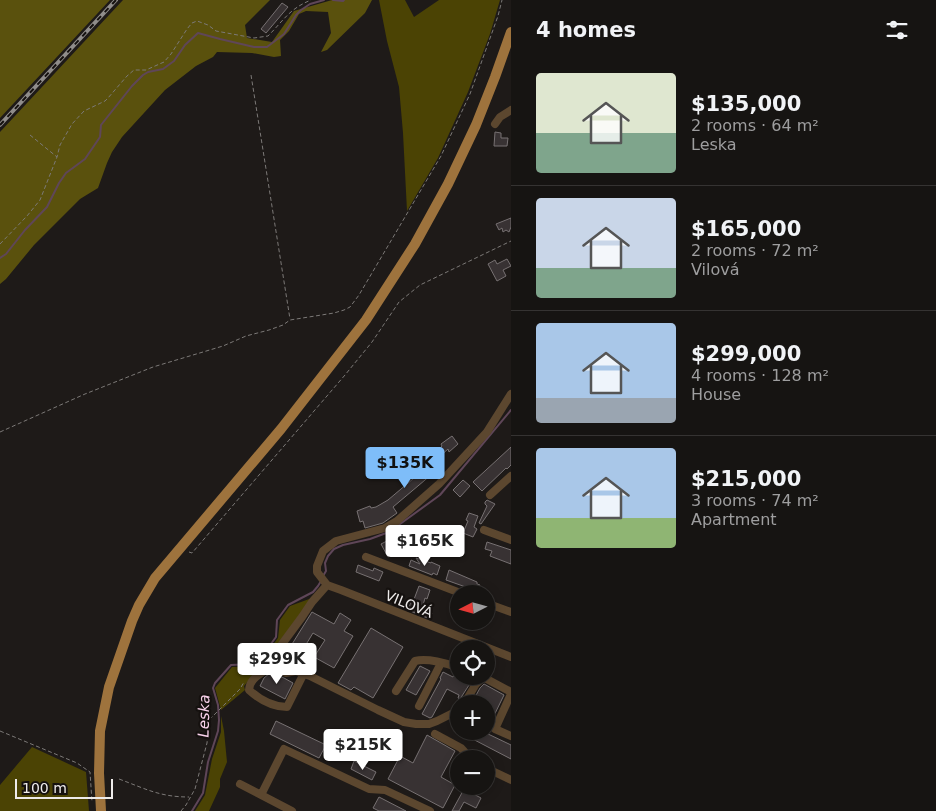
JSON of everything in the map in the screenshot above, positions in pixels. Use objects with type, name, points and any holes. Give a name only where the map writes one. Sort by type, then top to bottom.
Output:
[{"type":"main road","points":[[96,808],[100,731],[108,687],[139,605],[155,578],[294,413],[366,320],[410,252],[448,184],[476,125],[511,32]]},
{"type":"street","points":[[495,124],[500,117],[511,110]]},
{"type":"street","points":[[282,644],[326,584],[317,572],[317,566],[321,555],[327,547],[336,541],[367,534],[391,525],[439,484],[487,432],[511,394]]},
{"type":"street","points":[[490,495],[511,476]]},
{"type":"street","points":[[484,530],[511,540]]},
{"type":"street","name":"VILOVÁ","points":[[366,557],[450,589]]},
{"type":"street","name":"VILOVÁ","points":[[326,584],[511,658]]},
{"type":"street","points":[[495,606],[511,612]]},
{"type":"street","points":[[396,691],[415,661],[420,659],[450,665]]},
{"type":"street","points":[[419,706],[441,662]]},
{"type":"street","points":[[304,673],[287,706],[275,706],[249,690],[254,678],[269,667],[286,673],[296,671],[304,673],[404,722],[429,724],[450,715]]},
{"type":"street","points":[[495,684],[511,693],[495,729],[511,736]]},
{"type":"street","points":[[435,734],[463,750]]},
{"type":"street","points":[[261,795],[284,750],[369,789],[385,790],[430,811]]},
{"type":"street","points":[[495,772],[511,780]]},
{"type":"street","points":[[240,784],[292,811]]},
{"type":"path","points":[[0,244],[40,200],[60,145],[72,124],[84,111],[105,101],[134,70],[146,70],[164,62],[192,23],[197,20],[216,31],[254,38],[268,36],[288,14],[299,5],[311,0]]},
{"type":"path","points":[[0,432],[85,394],[153,367],[223,346],[246,336],[283,325],[290,320],[334,313],[350,307],[359,295],[441,156],[470,94],[502,0]]},
{"type":"path","points":[[251,75],[290,320]]},
{"type":"path","points":[[30,135],[57,157]]},
{"type":"path","points":[[181,546],[185,551],[192,553],[345,375],[372,342],[399,302],[420,285],[511,241]]},
{"type":"path","points":[[253,671],[277,644],[282,644]]},
{"type":"path","points":[[181,811],[195,789],[207,743],[210,720],[240,689],[242,683],[248,677]]},
{"type":"path","points":[[0,731],[77,763],[90,772],[89,777],[96,808]]},
{"type":"path","points":[[119,779],[160,794],[190,797]]},
{"type":"shaded area","points":[[0,0],[110,0],[0,118]]},
{"type":"shaded area","points":[[123,0],[270,0],[245,25],[247,38],[272,42],[294,11],[332,0],[372,0],[365,13],[327,50],[321,52],[331,33],[328,12],[306,11],[299,14],[289,31],[280,40],[281,56],[217,52],[213,57],[196,66],[165,90],[122,137],[112,152],[98,188],[80,199],[34,245],[0,284],[0,132]]},
{"type":"shaded area","points":[[379,0],[405,0],[414,17],[439,0],[500,0],[490,34],[468,92],[438,158],[407,211],[399,87]]},
{"type":"shaded area","points":[[312,598],[267,658],[267,653],[278,638],[280,620],[290,606]]},
{"type":"shaded area","points":[[267,658],[244,686],[245,690],[221,710],[215,688],[232,667],[254,666]]},
{"type":"shaded area","points":[[221,716],[227,762],[220,779],[220,787],[209,811],[195,811],[205,795],[212,759],[221,732]]},
{"type":"shaded area","points":[[32,747],[86,772],[89,811],[0,811],[0,785]]},
{"type":"building","points":[[282,3],[288,7],[266,33],[261,29]]},
{"type":"building","points":[[495,132],[501,133],[501,138],[508,138],[507,146],[494,146]]},
{"type":"building","points":[[511,218],[509,232],[506,230],[503,232],[502,228],[499,230],[496,224]]},
{"type":"building","points":[[507,259],[511,266],[503,270],[506,276],[497,281],[488,264],[495,260],[497,264]]},
{"type":"building","points":[[452,436],[458,444],[449,452],[448,449],[438,458],[444,464],[393,507],[397,513],[383,523],[365,528],[363,521],[360,522],[357,511],[370,506],[371,508],[376,507],[388,500],[427,467],[424,463],[430,457],[428,454],[432,451],[434,454],[442,446],[441,444]]},
{"type":"building","points":[[511,447],[511,465],[482,491],[473,482]]},
{"type":"building","points":[[463,480],[470,486],[460,497],[453,490]]},
{"type":"building","points":[[487,500],[495,504],[481,524],[479,523],[487,506],[485,502]]},
{"type":"building","points":[[469,513],[478,516],[474,527],[477,529],[473,537],[463,533]]},
{"type":"building","points":[[442,527],[461,534],[459,539],[449,535],[444,544],[435,538]]},
{"type":"building","points":[[406,534],[412,544],[388,557],[381,544],[387,541],[389,544]]},
{"type":"building","points":[[487,542],[511,550],[511,564],[490,556],[492,551],[485,549]]},
{"type":"building","points":[[416,558],[440,566],[437,575],[433,573],[432,575],[409,566],[411,560],[420,564]]},
{"type":"building","points":[[358,565],[373,571],[374,568],[383,572],[379,581],[356,572]]},
{"type":"building","points":[[449,570],[480,585],[460,585],[446,580]]},
{"type":"building","points":[[419,586],[430,590],[427,599],[425,598],[422,609],[432,613],[430,619],[408,610]]},
{"type":"building","points":[[312,612],[334,624],[340,613],[351,620],[344,631],[353,636],[334,668],[314,657],[325,640],[313,633],[299,656],[289,649]]},
{"type":"building","points":[[371,628],[403,647],[373,698],[354,687],[351,690],[338,683]]},
{"type":"building","points":[[420,666],[430,671],[416,695],[406,690]]},
{"type":"building","points":[[443,672],[450,676],[450,685],[469,685],[463,695],[447,689],[430,718],[422,714]]},
{"type":"building","points":[[270,673],[293,683],[285,699],[260,686],[264,678]]},
{"type":"building","points":[[486,685],[504,695],[495,714],[495,695],[476,695],[480,688]]},
{"type":"building","points":[[276,721],[326,745],[319,758],[270,734]]},
{"type":"building","points":[[427,735],[453,750],[450,750],[450,760],[441,777],[450,782],[450,795],[443,808],[388,779],[400,756],[413,763]]},
{"type":"building","points":[[495,737],[511,745],[511,759],[475,740],[495,740]]},
{"type":"building","points":[[354,761],[376,772],[372,780],[351,769]]},
{"type":"building","points":[[461,795],[475,795],[481,798],[476,808],[464,802],[459,811],[452,811]]},
{"type":"building","points":[[379,797],[406,811],[379,811],[373,808]]},
{"type":"waterway","points":[[0,258],[6,254],[47,207],[66,173],[85,159],[100,137],[101,125],[143,75],[163,69],[174,61],[185,45],[198,33],[254,47],[267,47],[284,34],[301,10],[310,4],[324,0]]},
{"type":"waterway","points":[[333,0],[344,0]]},
{"type":"waterway","name":"Leska","points":[[323,576],[326,571],[325,563],[334,549],[389,532],[440,495],[511,410]]},
{"type":"waterway","name":"Leska","points":[[192,811],[203,793],[208,762],[218,731],[218,705],[213,688],[215,683],[231,665],[253,664],[265,658],[265,652],[276,637],[277,620],[288,605],[313,592],[321,581]]},
{"type":"railway","points":[[0,125],[116,0]]}]
